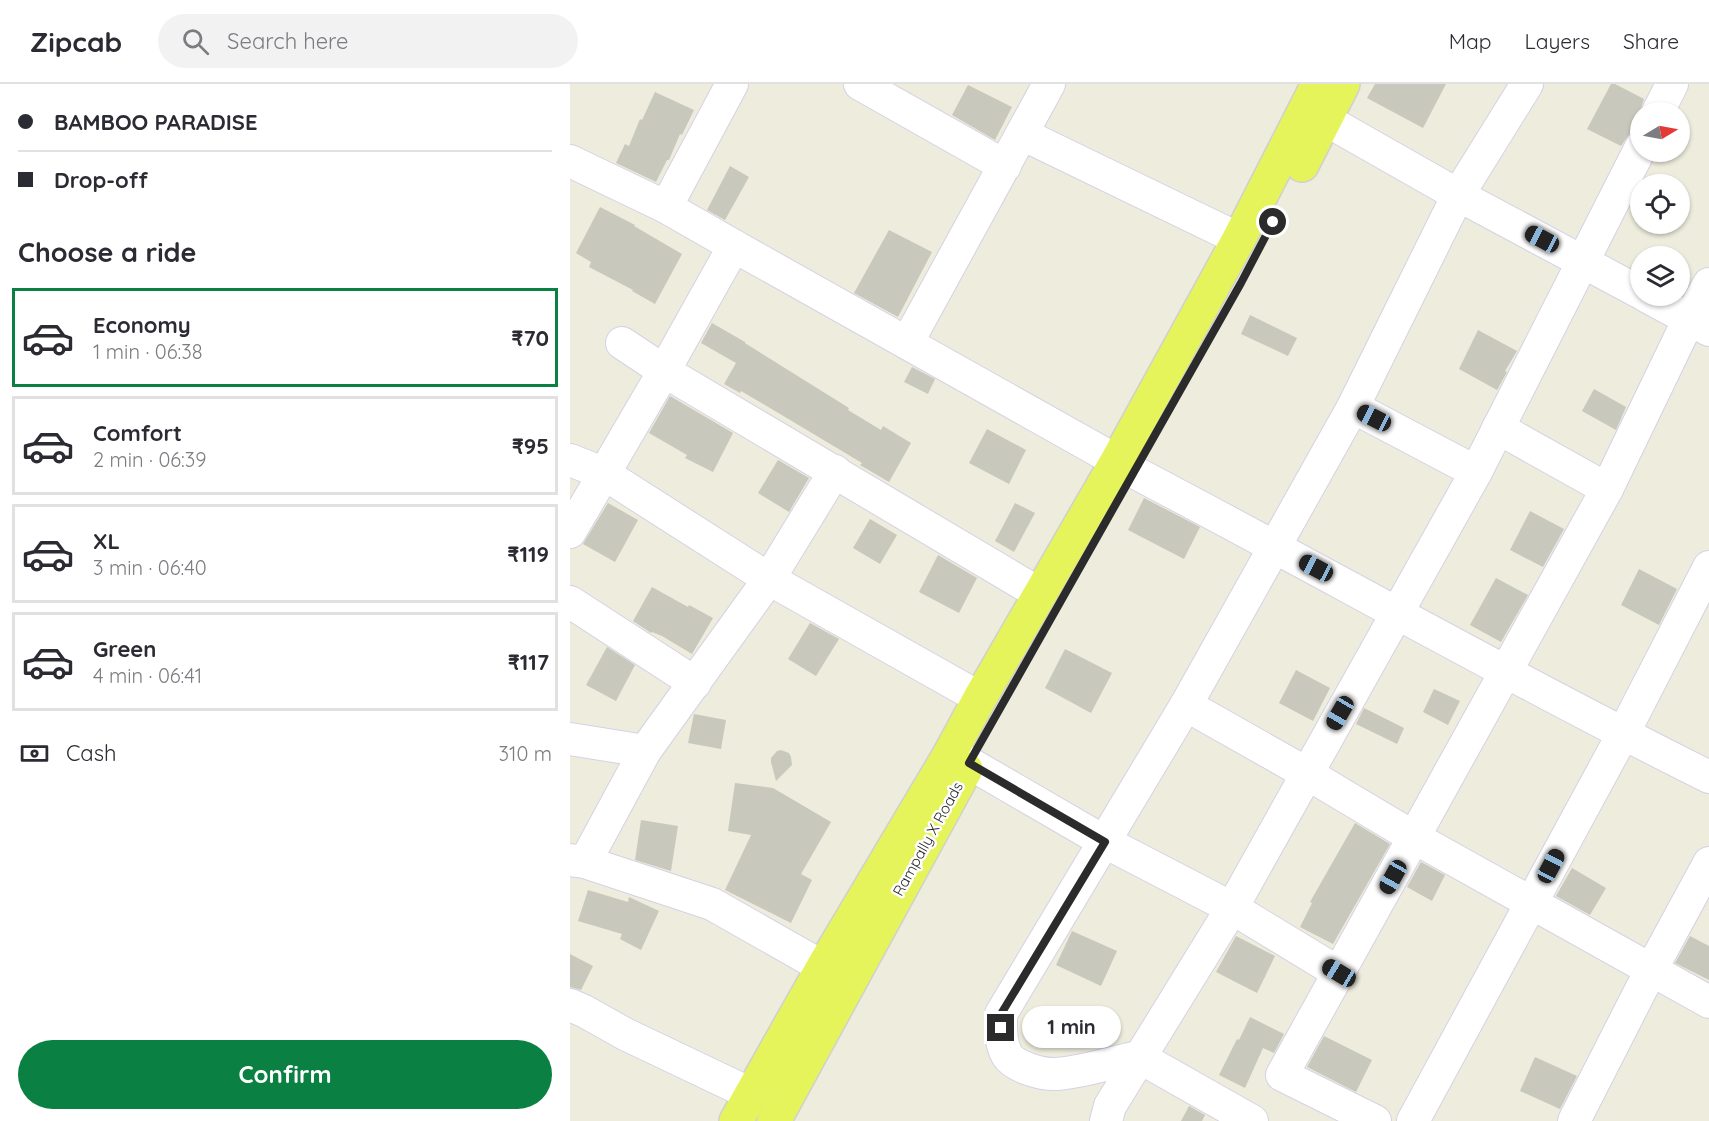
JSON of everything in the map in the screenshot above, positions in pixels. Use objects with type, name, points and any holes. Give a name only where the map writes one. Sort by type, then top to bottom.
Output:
[{"type":"main road","points":[[744,1107],[1040,594],[1126,466],[1318,84]]},
{"type":"main road","name":"Rampally X Roads","points":[[774,1121],[969,763],[1126,466],[1241,283],[1343,84]]},
{"type":"street","points":[[666,207],[732,84]]},
{"type":"street","points":[[860,84],[1005,166]]},
{"type":"street","points":[[907,343],[1049,84]]},
{"type":"street","points":[[1252,1121],[1139,1058],[1055,1074],[1023,1068],[1008,1057],[1001,1041],[1001,1014],[1186,705],[1353,408],[1458,195],[1527,84]]},
{"type":"street","points":[[1663,102],[1672,84]]},
{"type":"street","points":[[1326,120],[1458,195],[1630,287]]},
{"type":"street","points":[[1022,134],[1239,239]]},
{"type":"street","points":[[570,161],[666,207],[1126,466],[1504,672],[1709,777]]},
{"type":"street","points":[[1106,1121],[1110,1106],[1232,908],[1476,472],[1634,162]]},
{"type":"street","points":[[570,532],[734,246]]},
{"type":"street","points":[[1375,1121],[1282,1075],[1699,324],[1709,284]]},
{"type":"street","points":[[1665,306],[1699,324]]},
{"type":"street","points":[[622,343],[664,371],[1040,594]]},
{"type":"street","points":[[1353,408],[1476,472]]},
{"type":"street","points":[[1498,428],[1607,489]]},
{"type":"street","points":[[570,460],[603,473],[769,579],[980,698]]},
{"type":"street","points":[[823,967],[712,903],[578,861],[645,751],[769,579],[835,471]]},
{"type":"street","points":[[1413,1121],[1623,734],[1709,567]]},
{"type":"street","points":[[570,602],[695,683]]},
{"type":"street","points":[[1186,705],[1531,904],[1709,1002]]},
{"type":"street","points":[[570,740],[645,751]]},
{"type":"street","points":[[969,763],[1105,842],[1232,908],[1339,973]]},
{"type":"street","points":[[1575,1121],[1651,970],[1709,863]]},
{"type":"street","points":[[570,1005],[625,1034],[744,1107]]},
{"type":"building","points":[[1375,84],[1446,84],[1423,128],[1367,98]]},
{"type":"building","points":[[1611,84],[1644,99],[1643,102],[1630,102],[1630,133],[1621,146],[1587,129]]},
{"type":"building","points":[[968,85],[1012,107],[995,140],[952,115]]},
{"type":"building","points":[[655,92],[694,110],[656,182],[616,163],[625,144],[629,146],[640,119],[642,120]]},
{"type":"building","points":[[730,166],[749,177],[725,220],[707,210]]},
{"type":"building","points":[[600,207],[682,254],[655,304],[589,267],[591,262],[576,253]]},
{"type":"building","points":[[889,230],[932,252],[898,317],[854,293]]},
{"type":"building","points":[[1250,315],[1297,338],[1288,356],[1241,334]]},
{"type":"building","points":[[712,323],[881,430],[883,426],[911,443],[889,482],[860,465],[862,463],[775,411],[724,384],[736,363],[701,343]]},
{"type":"building","points":[[1478,330],[1517,351],[1497,390],[1459,369]]},
{"type":"building","points":[[912,367],[935,379],[928,394],[904,382]]},
{"type":"building","points":[[1594,389],[1626,407],[1616,430],[1582,411]]},
{"type":"building","points":[[670,396],[733,433],[713,472],[685,458],[687,455],[649,433]]},
{"type":"building","points":[[987,429],[1026,450],[1009,484],[969,463]]},
{"type":"building","points":[[778,460],[809,478],[789,512],[758,493]]},
{"type":"building","points":[[1144,498],[1200,527],[1184,559],[1128,530]]},
{"type":"building","points":[[608,503],[638,520],[615,562],[583,544]]},
{"type":"building","points":[[1015,503],[1035,513],[1014,552],[995,541]]},
{"type":"building","points":[[1530,511],[1564,529],[1543,567],[1510,550]]},
{"type":"building","points":[[870,519],[897,535],[880,564],[853,548]]},
{"type":"building","points":[[938,555],[977,578],[959,613],[919,592]]},
{"type":"building","points":[[1639,569],[1677,589],[1659,625],[1621,605]]},
{"type":"building","points":[[1496,578],[1528,595],[1501,642],[1470,625]]},
{"type":"building","points":[[652,587],[713,618],[692,654],[633,621]]},
{"type":"building","points":[[810,623],[839,639],[816,676],[788,659]]},
{"type":"building","points":[[607,647],[635,665],[616,701],[586,685]]},
{"type":"building","points":[[1065,649],[1112,673],[1091,713],[1045,688]]},
{"type":"building","points":[[1296,670],[1330,688],[1313,721],[1279,703]]},
{"type":"building","points":[[1434,689],[1460,701],[1448,725],[1423,712]]},
{"type":"building","points":[[1364,708],[1404,728],[1397,744],[1356,724]]},
{"type":"building","points":[[694,714],[726,720],[721,749],[688,743]]},
{"type":"building","points":[[781,750],[789,753],[792,765],[776,781],[771,758]]},
{"type":"building","points":[[735,783],[773,788],[831,822],[801,874],[812,880],[791,923],[725,890],[751,835],[728,831]]},
{"type":"building","points":[[641,820],[678,826],[671,871],[635,860]]},
{"type":"building","points":[[1355,823],[1390,844],[1333,944],[1300,927],[1312,903],[1310,902]]},
{"type":"building","points":[[1421,862],[1445,875],[1432,901],[1407,887]]},
{"type":"building","points":[[1572,868],[1606,888],[1590,915],[1556,896]]},
{"type":"building","points":[[588,890],[628,902],[629,897],[659,911],[641,950],[620,939],[622,934],[578,921]]},
{"type":"building","points":[[1072,931],[1117,951],[1101,986],[1056,965]]},
{"type":"building","points":[[1236,936],[1275,956],[1257,993],[1216,972]]},
{"type":"building","points":[[1690,936],[1709,946],[1709,980],[1675,963]]},
{"type":"building","points":[[570,954],[593,966],[581,990],[570,987]]},
{"type":"building","points":[[1250,1017],[1284,1034],[1274,1053],[1263,1048],[1245,1088],[1219,1075]]},
{"type":"building","points":[[1324,1036],[1372,1060],[1356,1092],[1307,1067]]},
{"type":"building","points":[[1535,1057],[1577,1076],[1560,1109],[1520,1091]]},
{"type":"building","points":[[1189,1106],[1205,1115],[1202,1121],[1181,1121]]},
{"type":"route","points":[[1001,1028],[1001,1014],[1105,842],[969,763],[1241,283],[1273,222]]}]
